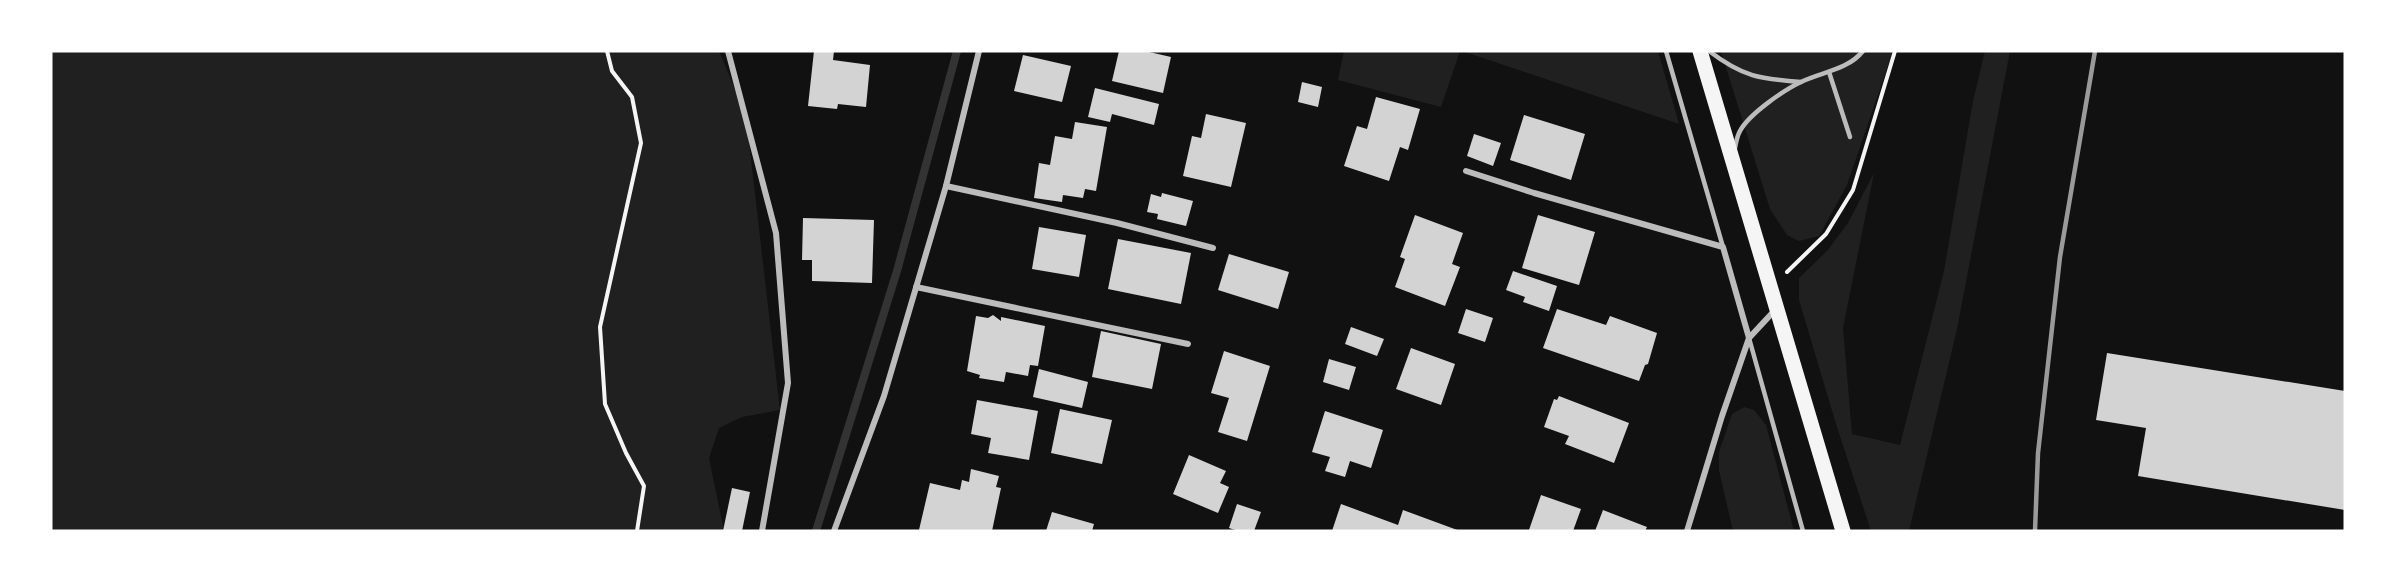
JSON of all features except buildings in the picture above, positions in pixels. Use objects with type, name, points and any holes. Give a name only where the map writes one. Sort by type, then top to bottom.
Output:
[{"type":"main road","points":[[1700,51],[1843,531]]},
{"type":"street","points":[[729,51],[776,234],[788,383],[762,531]]},
{"type":"street","points":[[834,531],[884,396],[946,186],[979,51]]},
{"type":"street","points":[[1466,171],[1534,193],[1723,247],[1749,338]]},
{"type":"street","points":[[946,186],[1117,223],[1213,248]]},
{"type":"street","points":[[916,287],[1188,344]]},
{"type":"street","points":[[1687,531],[1722,416],[1749,338],[1777,308]]},
{"type":"lane","points":[[1666,51],[1723,247]]},
{"type":"lane","points":[[1710,51],[1738,71],[1769,80],[1801,81]]},
{"type":"lane","points":[[1732,160],[1740,130],[1752,115],[1801,81],[1829,72],[1858,57],[1863,51]]},
{"type":"lane","points":[[1829,72],[1850,137]]},
{"type":"lane","points":[[1749,338],[1803,531]]},
{"type":"path","points":[[607,51],[612,71],[632,97],[641,143],[600,327],[605,404],[626,453],[644,486],[637,531]]},
{"type":"path","points":[[1769,282],[1785,274],[1826,234],[1853,190],[1895,51]]},
{"type":"shaded area","points":[[51,51],[719,51],[746,116],[780,410],[742,417],[719,428],[709,458],[724,531],[51,531]]},
{"type":"shaded area","points":[[1344,51],[1460,51],[1441,107],[1338,80]]},
{"type":"shaded area","points":[[1462,51],[1658,51],[1679,124]]},
{"type":"shaded area","points":[[1721,51],[1893,51],[1847,185],[1819,236],[1799,241],[1787,235],[1770,209]]},
{"type":"shaded area","points":[[1985,51],[2010,51],[1957,329],[1909,531],[1871,531],[1799,300],[1799,278],[1827,251],[1848,223],[1874,173],[1843,328],[1852,434],[1900,445],[1944,271],[1973,101]]},
{"type":"shaded area","points":[[1744,407],[1754,410],[1766,425],[1794,531],[1733,531],[1719,470],[1719,452],[1732,414]]},
{"type":"waterway","points":[[816,531],[897,271],[957,51]]},
{"type":"railway","points":[[2035,531],[2038,453],[2060,257],[2095,51]]}]
